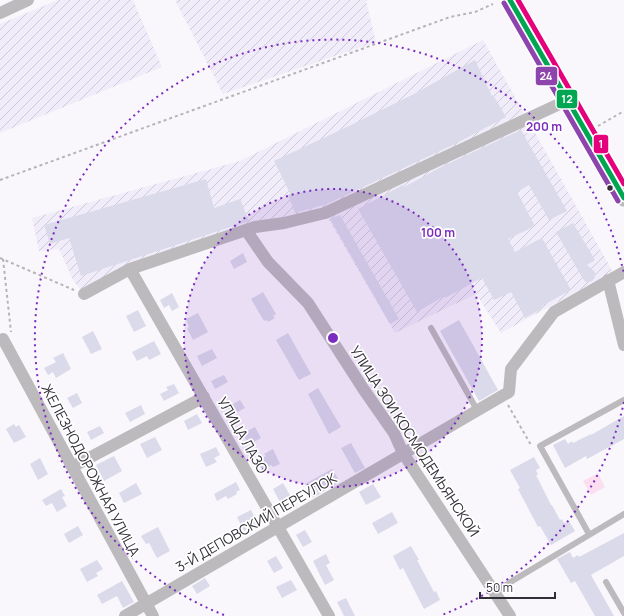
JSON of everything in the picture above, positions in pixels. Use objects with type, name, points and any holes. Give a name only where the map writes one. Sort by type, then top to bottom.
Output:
[{"type":"main road","points":[[510,0],[624,198]]},
{"type":"street","points":[[0,13],[28,0]]},
{"type":"street","points":[[84,294],[130,269],[246,230],[326,213],[568,100]]},
{"type":"street","name":"УЛИЦА ЗОИ КОСМОДЕМЬЯНСКОЙ","points":[[246,230],[268,262],[308,303],[364,390],[394,433],[403,453],[510,616]]},
{"type":"street","name":"УЛИЦА ЛАЗО","points":[[130,269],[329,616]]},
{"type":"street","points":[[502,396],[509,392],[512,369],[554,312],[624,272]]},
{"type":"street","points":[[608,280],[624,345]]},
{"type":"street","name":"ЖЕЛЕЗНОДОРОЖНАЯ УЛИЦА","points":[[3,338],[153,616]]},
{"type":"street","name":"3-Й ДЕПОВСКИЙ ПЕРЕУЛОК","points":[[125,616],[502,396]]},
{"type":"street","points":[[72,466],[204,397]]},
{"type":"lane","points":[[431,328],[477,410]]},
{"type":"lane","points":[[589,534],[540,446],[624,400]]},
{"type":"lane","points":[[494,592],[624,514]]},
{"type":"lane","points":[[606,582],[624,613]]},
{"type":"path","points":[[0,180],[450,17],[475,12],[493,4]]},
{"type":"path","points":[[587,133],[624,111]]},
{"type":"path","points":[[0,258],[84,294]]},
{"type":"path","points":[[3,259],[12,333],[3,338]]},
{"type":"path","points":[[502,396],[530,445],[540,446]]},
{"type":"shaded area","points":[[58,0],[133,0],[162,67],[0,133],[0,24]]},
{"type":"shaded area","points":[[175,0],[369,0],[366,1],[376,42],[223,94]]},
{"type":"shaded area","points":[[483,40],[613,272],[501,333],[476,294],[395,333],[325,213],[130,269],[84,294],[73,280],[59,249],[39,251],[32,218],[240,161]]},
{"type":"shaded area","points":[[598,473],[605,487],[591,495],[583,481]]},
{"type":"building","points":[[475,60],[492,96],[493,95],[506,117],[457,143],[327,204],[295,213],[288,195],[290,193],[274,161],[414,94]]},
{"type":"building","points":[[521,130],[567,211],[549,220],[529,185],[517,192],[535,226],[508,239],[515,252],[542,238],[571,290],[542,306],[543,308],[525,318],[511,292],[494,300],[482,278],[445,298],[444,296],[417,312],[358,209],[403,185],[404,187],[443,166]]},
{"type":"building","points":[[206,179],[214,208],[240,199],[249,221],[81,276],[69,238],[50,244],[44,225]]},
{"type":"building","points":[[340,215],[399,319],[390,324],[330,219]]},
{"type":"building","points":[[573,223],[595,260],[587,265],[595,272],[595,277],[592,281],[586,282],[583,279],[556,232]]},
{"type":"building","points":[[243,253],[247,262],[234,269],[230,261]]},
{"type":"building","points":[[263,292],[276,314],[273,316],[275,318],[268,322],[267,320],[264,321],[251,299]]},
{"type":"building","points":[[172,293],[179,307],[172,311],[169,305],[164,308],[160,300]]},
{"type":"building","points":[[138,310],[146,326],[134,332],[126,316]]},
{"type":"building","points":[[198,313],[208,332],[193,340],[187,328],[189,327],[186,319]]},
{"type":"building","points":[[459,320],[498,390],[479,401],[440,331]]},
{"type":"building","points":[[93,331],[102,349],[91,354],[82,337]]},
{"type":"building","points":[[288,333],[311,374],[299,380],[276,340]]},
{"type":"building","points":[[154,341],[161,354],[149,360],[147,356],[137,361],[132,352]]},
{"type":"building","points":[[212,349],[217,358],[202,366],[197,356]]},
{"type":"building","points":[[63,353],[71,369],[56,378],[53,372],[48,375],[44,368],[56,362],[53,358]]},
{"type":"building","points":[[224,375],[228,382],[215,389],[211,381]]},
{"type":"building","points":[[174,384],[179,393],[164,401],[160,394],[168,390],[166,387]]},
{"type":"building","points":[[318,388],[341,427],[329,434],[308,394]]},
{"type":"building","points":[[77,393],[82,403],[73,408],[67,398]]},
{"type":"building","points":[[240,400],[245,408],[232,415],[227,407]]},
{"type":"building","points":[[141,405],[145,414],[130,422],[125,413]]},
{"type":"building","points":[[197,414],[202,423],[188,430],[184,421]]},
{"type":"building","points":[[624,416],[624,439],[587,459],[586,456],[565,468],[553,445],[565,439],[568,444],[572,441],[573,443],[591,435]]},
{"type":"building","points":[[14,424],[16,427],[19,425],[26,437],[14,443],[6,429]]},
{"type":"building","points":[[100,426],[104,433],[91,440],[87,432]]},
{"type":"building","points":[[255,427],[261,438],[254,442],[253,439],[247,442],[243,433]]},
{"type":"building","points":[[155,437],[162,450],[147,458],[140,444]]},
{"type":"building","points":[[351,443],[365,468],[355,473],[341,448]]},
{"type":"building","points":[[216,447],[220,455],[214,458],[217,462],[206,467],[200,454]]},
{"type":"building","points":[[273,449],[280,464],[273,467],[271,465],[262,469],[258,461],[266,456],[264,454]]},
{"type":"building","points":[[114,456],[122,471],[104,481],[96,465]]},
{"type":"building","points":[[534,457],[540,468],[536,470],[538,475],[536,475],[551,505],[560,520],[562,519],[564,523],[569,521],[575,531],[551,545],[540,526],[538,527],[510,470]]},
{"type":"building","points":[[40,458],[48,474],[38,480],[30,464]]},
{"type":"building","points":[[332,469],[340,482],[313,498],[305,484]]},
{"type":"building","points":[[236,482],[240,490],[236,492],[237,494],[228,499],[226,496],[217,501],[214,494]]},
{"type":"building","points":[[136,483],[142,494],[124,503],[119,493]]},
{"type":"building","points":[[283,483],[297,507],[286,513],[273,489]]},
{"type":"building","points":[[373,484],[381,497],[366,505],[359,492]]},
{"type":"building","points":[[61,489],[65,496],[62,497],[67,506],[57,512],[52,503],[46,506],[42,500]]},
{"type":"building","points":[[251,510],[258,524],[244,531],[237,517]]},
{"type":"building","points":[[392,512],[398,523],[378,534],[372,523]]},
{"type":"building","points":[[78,526],[83,535],[69,543],[64,534]]},
{"type":"building","points":[[158,527],[170,551],[157,558],[149,543],[146,544],[141,536]]},
{"type":"building","points":[[305,530],[312,542],[303,547],[296,535]]},
{"type":"building","points":[[624,533],[624,556],[591,575],[614,616],[595,616],[575,581],[571,583],[557,559],[570,552],[573,558],[578,555],[579,557]]},
{"type":"building","points":[[411,546],[434,592],[436,591],[440,600],[424,609],[403,568],[400,570],[393,556]]},
{"type":"building","points":[[326,554],[330,563],[326,565],[334,580],[325,585],[313,561]]},
{"type":"building","points":[[276,556],[283,568],[274,573],[267,561]]},
{"type":"building","points":[[97,560],[103,569],[96,573],[98,576],[87,582],[80,569]]},
{"type":"building","points":[[205,578],[210,586],[197,594],[192,586]]},
{"type":"building","points":[[291,580],[297,590],[282,598],[276,587]]},
{"type":"building","points":[[122,581],[134,602],[123,608],[117,596],[102,604],[97,595]]},
{"type":"building","points":[[346,598],[355,616],[344,616],[337,602]]},
{"type":"transit line","name":"12","points":[[510,0],[624,198]]},
{"type":"transit line","name":"1","points":[[518,0],[624,184]]},
{"type":"transit line","name":"24","points":[[504,3],[618,201]]}]
